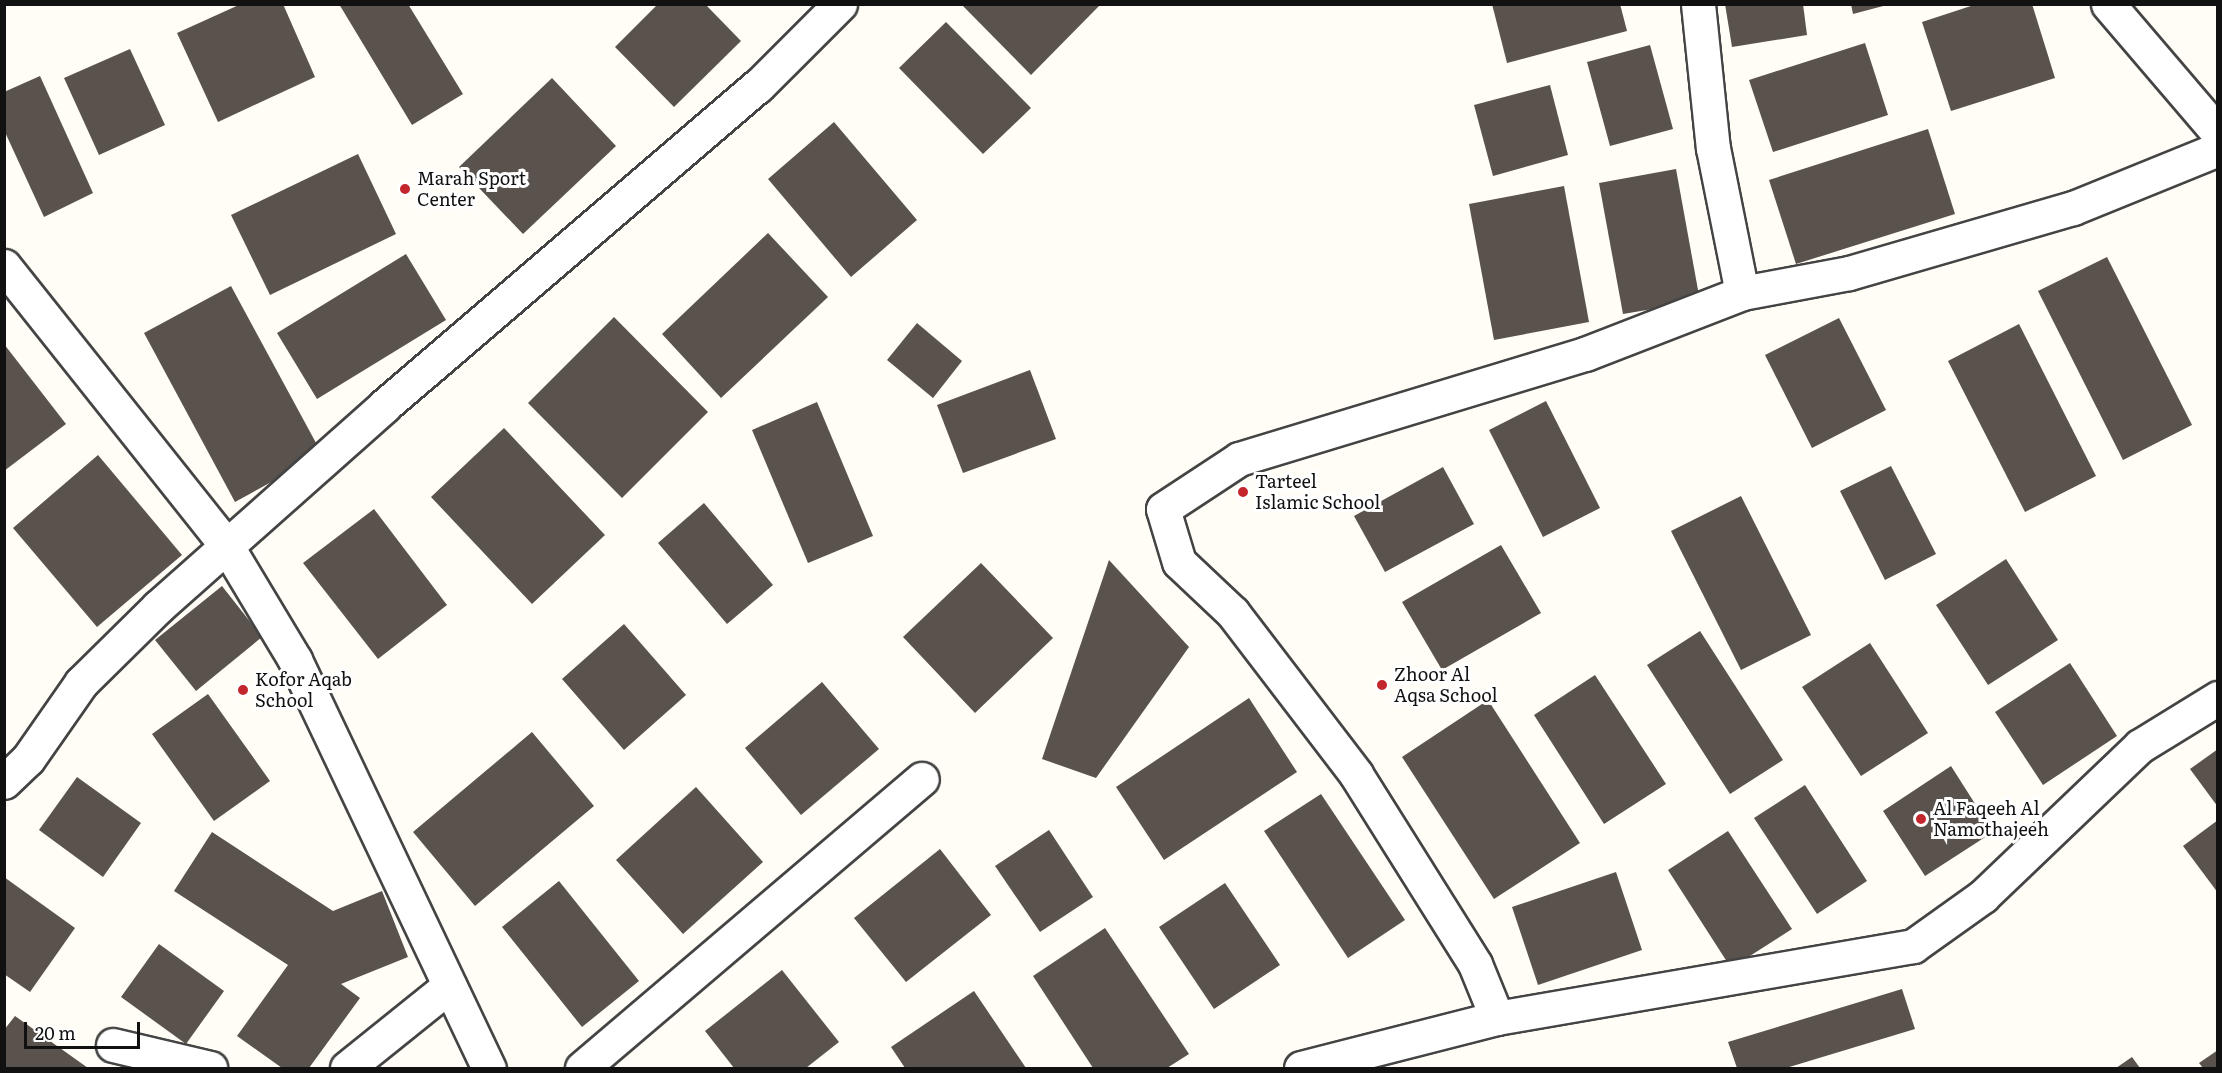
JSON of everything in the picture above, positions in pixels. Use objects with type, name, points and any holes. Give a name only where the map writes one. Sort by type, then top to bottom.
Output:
[{"type":"street","points":[[4,782],[28,759],[81,683],[226,545],[758,86],[840,4]]},
{"type":"street","points":[[1698,4],[1713,148],[1742,293]]},
{"type":"street","points":[[2108,4],[2217,133]]},
{"type":"street","points":[[1497,1018],[1475,964],[1356,774],[1233,614],[1179,562],[1163,509],[1239,459],[1585,354],[1742,293],[1849,273],[2073,208],[2217,149]]},
{"type":"street","points":[[4,266],[226,545],[295,660],[489,1068]]},
{"type":"street","points":[[1301,1068],[1497,1018],[1913,946],[1983,896],[2140,746],[2217,698]]},
{"type":"street","points":[[582,1068],[922,779]]},
{"type":"street","points":[[347,1068],[449,986]]},
{"type":"street","points":[[113,1045],[210,1068]]},
{"type":"building","points":[[241,4],[283,4],[315,77],[218,122],[177,33]]},
{"type":"building","points":[[339,4],[408,4],[463,94],[412,125]]},
{"type":"building","points":[[658,4],[705,4],[741,41],[674,107],[615,47]]},
{"type":"building","points":[[961,4],[1098,4],[1099,6],[1031,75]]},
{"type":"building","points":[[1492,4],[1620,4],[1627,31],[1507,63]]},
{"type":"building","points":[[1725,4],[1803,4],[1807,35],[1732,47]]},
{"type":"building","points":[[1851,4],[1887,4],[1887,5],[1853,14]]},
{"type":"building","points":[[1977,4],[2032,4],[2055,78],[1951,111],[1922,22]]},
{"type":"building","points":[[946,22],[1031,108],[983,154],[899,68]]},
{"type":"building","points":[[1865,43],[1888,115],[1773,152],[1749,80]]},
{"type":"building","points":[[1650,45],[1673,129],[1610,146],[1587,62]]},
{"type":"building","points":[[130,49],[165,125],[99,155],[64,78]]},
{"type":"building","points":[[40,76],[93,193],[44,217],[4,130],[4,92]]},
{"type":"building","points":[[552,78],[616,146],[523,234],[459,167]]},
{"type":"building","points":[[1550,85],[1568,155],[1493,176],[1474,105]]},
{"type":"building","points":[[834,122],[917,220],[851,277],[768,179]]},
{"type":"building","points":[[1928,129],[1955,214],[1796,264],[1769,180]]},
{"type":"building","points":[[358,154],[396,234],[270,295],[231,215]]},
{"type":"building","points":[[1676,169],[1700,301],[1623,314],[1599,183]]},
{"type":"building","points":[[1564,186],[1589,322],[1494,340],[1469,204]]},
{"type":"building","points":[[768,233],[828,297],[721,398],[662,334]]},
{"type":"building","points":[[406,254],[446,320],[317,399],[277,333]]},
{"type":"building","points":[[2107,257],[2192,425],[2123,460],[2038,291]]},
{"type":"building","points":[[231,286],[322,454],[235,502],[144,333]]},
{"type":"building","points":[[614,317],[708,412],[622,498],[528,403]]},
{"type":"building","points":[[1839,318],[1886,410],[1812,448],[1765,355]]},
{"type":"building","points":[[917,323],[962,361],[933,398],[887,360]]},
{"type":"building","points":[[2019,324],[2096,476],[2025,512],[1948,361]]},
{"type":"building","points":[[4,344],[66,424],[4,471]]},
{"type":"building","points":[[1030,370],[1056,439],[963,473],[937,405]]},
{"type":"building","points":[[1546,401],[1600,508],[1543,537],[1489,430]]},
{"type":"building","points":[[817,402],[873,536],[808,563],[752,430]]},
{"type":"building","points":[[504,428],[605,535],[532,604],[431,497]]},
{"type":"building","points":[[98,455],[182,555],[97,627],[13,528]]},
{"type":"building","points":[[1891,466],[1936,554],[1885,580],[1840,491]]},
{"type":"building","points":[[1443,467],[1474,524],[1385,572],[1354,516]]},
{"type":"building","points":[[1741,496],[1811,635],[1741,670],[1671,531]]},
{"type":"building","points":[[704,503],[773,585],[727,624],[658,543]]},
{"type":"building","points":[[374,509],[447,605],[378,659],[303,563]]},
{"type":"building","points":[[1501,545],[1541,613],[1442,670],[1402,602]]},
{"type":"building","points":[[2006,559],[2058,640],[1988,685],[1936,605]]},
{"type":"building","points":[[1109,560],[1189,647],[1096,778],[1042,759]]},
{"type":"building","points":[[981,563],[1053,638],[975,713],[903,637]]},
{"type":"building","points":[[222,586],[262,637],[196,691],[155,640]]},
{"type":"building","points":[[624,624],[686,695],[624,750],[562,679]]},
{"type":"building","points":[[1700,631],[1783,760],[1730,794],[1647,665]]},
{"type":"building","points":[[1870,643],[1928,733],[1861,776],[1802,687]]},
{"type":"building","points":[[2070,663],[2117,736],[2043,785],[1995,712]]},
{"type":"building","points":[[1595,675],[1666,784],[1604,824],[1534,715]]},
{"type":"building","points":[[822,682],[879,749],[801,815],[745,748]]},
{"type":"building","points":[[208,694],[270,781],[214,821],[152,734]]},
{"type":"building","points":[[1249,698],[1297,772],[1164,860],[1116,787]]},
{"type":"building","points":[[1488,700],[1580,843],[1494,899],[1402,757]]},
{"type":"building","points":[[532,732],[594,806],[475,906],[413,832]]},
{"type":"building","points":[[2218,749],[2218,807],[2190,769]]},
{"type":"building","points":[[1951,766],[1993,832],[1925,876],[1883,811]]},
{"type":"building","points":[[77,777],[141,823],[103,877],[39,830]]},
{"type":"building","points":[[1805,785],[1867,881],[1817,914],[1754,818]]},
{"type":"building","points":[[696,787],[763,862],[683,934],[616,860]]},
{"type":"building","points":[[1321,794],[1405,920],[1348,958],[1264,831]]},
{"type":"building","points":[[2218,820],[2218,893],[2183,846]]},
{"type":"building","points":[[1049,830],[1093,897],[1040,932],[995,866]]},
{"type":"building","points":[[1728,831],[1792,929],[1731,968],[1668,870]]},
{"type":"building","points":[[212,832],[333,911],[382,891],[408,957],[341,984],[360,998],[309,1068],[282,1068],[237,1036],[288,965],[174,891]]},
{"type":"building","points":[[940,849],[991,915],[906,982],[854,918]]},
{"type":"building","points":[[1616,872],[1642,950],[1538,985],[1512,907]]},
{"type":"building","points":[[4,877],[75,928],[30,992],[4,974]]},
{"type":"building","points":[[559,881],[639,981],[582,1027],[502,927]]},
{"type":"building","points":[[1225,883],[1280,965],[1214,1009],[1159,927]]},
{"type":"building","points":[[1105,928],[1189,1054],[1167,1068],[1093,1068],[1033,976]]},
{"type":"building","points":[[159,944],[224,991],[186,1044],[121,997]]},
{"type":"building","points":[[782,970],[839,1042],[806,1068],[734,1068],[705,1031]]},
{"type":"building","points":[[1902,989],[1915,1029],[1786,1068],[1737,1068],[1728,1042]]},
{"type":"building","points":[[974,991],[1026,1068],[905,1068],[891,1047]]},
{"type":"building","points":[[15,1016],[88,1068],[4,1068],[4,1030]]},
{"type":"building","points":[[2218,1050],[2218,1068],[2203,1068],[2199,1063]]},
{"type":"building","points":[[2132,1057],[2140,1068],[2116,1068]]},
{"type":"place","name":"Marah Sport Center","points":[[405,189]]},
{"type":"place","name":"Tarteel Islamic School","points":[[1243,492]]},
{"type":"place","name":"Zhoor Al Aqsa School","points":[[1382,685]]},
{"type":"place","name":"Kofor Aqab School","points":[[243,690]]},
{"type":"place","name":"Al Faqeeh Al Namothajeeh","points":[[1921,819]]}]
